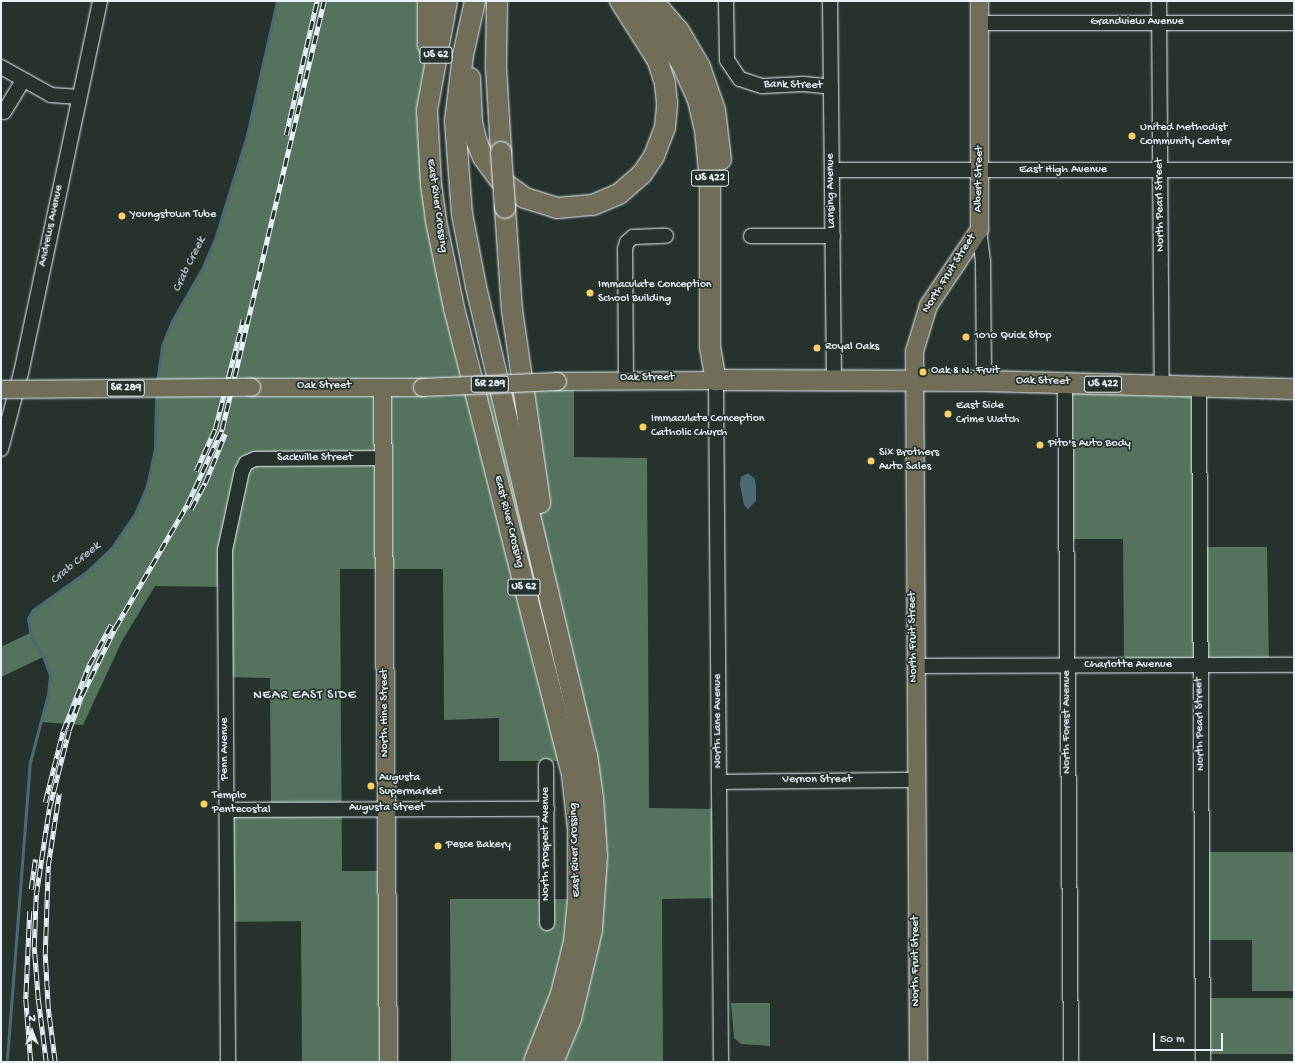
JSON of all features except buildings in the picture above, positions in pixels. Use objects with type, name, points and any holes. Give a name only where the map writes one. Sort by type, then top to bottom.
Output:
[{"type":"highway","points":[[427,110],[428,1]]},
{"type":"highway","name":"East River Crossing","points":[[447,1],[439,31],[427,110],[431,184],[441,248],[572,775],[578,829],[578,900],[574,942],[562,994],[534,1062]]},
{"type":"highway","points":[[476,1],[471,54],[470,93],[472,122],[483,156],[499,179],[518,193],[541,204],[570,208],[606,201],[633,183],[654,156],[665,128],[667,103],[662,71],[646,39],[620,1]]},
{"type":"highway","name":"East River Crossing","points":[[476,1],[463,55],[455,121],[462,214],[476,287],[587,755],[597,856],[596,893],[588,952],[571,1019],[553,1062]]},
{"type":"highway","points":[[497,1],[495,38],[512,310],[524,401],[563,652]]},
{"type":"highway","name":"US 422","points":[[627,1],[661,32],[679,58],[698,100],[705,130],[710,181],[710,347],[716,380]]},
{"type":"highway","name":"US 422","points":[[653,1],[678,31],[700,67],[719,126],[723,186],[722,347],[716,380]]},
{"type":"highway","name":"Oak Street","points":[[716,380],[1065,382],[1294,389]]},
{"type":"main road","name":"Albert Street","points":[[979,1],[979,229]]},
{"type":"main road","name":"North Fruit Street","points":[[918,1062],[912,380],[916,341],[928,305],[979,229]]},
{"type":"main road","name":"Oak Street","points":[[1,389],[422,387],[626,379],[716,380]]},
{"type":"main road","name":"North Hine Street","points":[[382,387],[385,458],[388,1062]]},
{"type":"street","name":"Andrews Avenue","points":[[1,449],[19,385],[100,1]]},
{"type":"street","name":"Bank Street","points":[[726,1],[726,53],[734,74],[754,85],[831,87]]},
{"type":"street","name":"Lansing Avenue","points":[[830,1],[834,380]]},
{"type":"street","name":"North Pearl Street","points":[[1159,1],[1162,386]]},
{"type":"street","name":"Grandview Avenue","points":[[979,24],[1294,23]]},
{"type":"street","points":[[1,67],[51,95],[79,96]]},
{"type":"street","points":[[4,112],[23,80]]},
{"type":"street","name":"East High Avenue","points":[[832,170],[1294,170]]},
{"type":"street","name":"Albert Street","points":[[979,229],[983,262],[984,381]]},
{"type":"street","points":[[626,379],[625,249],[627,242],[633,237],[666,236]]},
{"type":"street","points":[[751,236],[833,236]]},
{"type":"street","name":"North Lane Avenue","points":[[716,380],[721,1062]]},
{"type":"street","name":"North Forest Avenue","points":[[1065,382],[1071,1062]]},
{"type":"street","points":[[1,384],[19,385]]},
{"type":"street","name":"North Pearl Street","points":[[1199,387],[1203,1062]]},
{"type":"street","name":"Sackville Street","points":[[246,463],[255,459],[385,458]]},
{"type":"street","name":"Penn Avenue","points":[[228,1062],[225,550],[232,510],[246,463]]},
{"type":"street","name":"Charlotte Avenue","points":[[915,666],[1294,665]]},
{"type":"street","name":"North Prospect Avenue","points":[[546,766],[547,923]]},
{"type":"street","name":"Vernon Street","points":[[719,782],[916,780]]},
{"type":"street","name":"Augusta Street","points":[[226,810],[547,809]]},
{"type":"green space","points":[[277,1],[428,1],[427,110],[474,386],[574,381],[574,457],[647,458],[649,808],[719,809],[720,898],[662,899],[663,1062],[451,1062],[450,899],[578,899],[568,761],[499,761],[499,718],[444,720],[443,569],[340,569],[342,871],[387,871],[388,1062],[302,1062],[301,921],[227,922],[227,810],[271,810],[270,678],[226,677],[225,587],[155,586],[122,641],[83,725],[41,722],[48,694],[50,675],[43,657],[1,677],[1,647],[30,633],[28,618],[33,610],[86,572],[110,550],[135,514],[147,486],[155,448],[156,388],[162,345],[172,321],[203,267],[216,236],[247,135]]},
{"type":"green space","points":[[1065,382],[1199,387],[1200,547],[1267,547],[1269,665],[1124,666],[1123,539],[1066,539]]},
{"type":"green space","points":[[1202,852],[1293,852],[1293,991],[1252,991],[1252,940],[1203,940]]},
{"type":"green space","points":[[1209,998],[1294,998],[1294,1054],[1209,1054]]},
{"type":"green space","points":[[731,1003],[770,1003],[770,1046],[741,1044],[734,1038]]},
{"type":"water","points":[[748,473],[755,479],[756,501],[748,509],[744,505],[740,485],[741,477]]},
{"type":"waterway","name":"Crab Creek","points":[[157,382],[162,345],[172,321],[203,267],[216,236],[247,135],[277,1]]},
{"type":"waterway","name":"Crab Creek","points":[[7,1059],[30,762],[48,694],[50,675],[43,656],[31,637],[28,618],[33,610],[86,572],[110,550],[135,514],[147,486],[155,448],[156,394]]},
{"type":"railway","points":[[286,135],[317,1]]},
{"type":"railway","points":[[46,1062],[38,999],[34,947],[36,895],[49,809],[69,730],[82,695],[115,628],[187,505],[222,429],[324,1]]},
{"type":"railway","points":[[196,471],[215,429],[243,320]]},
{"type":"railway","points":[[191,509],[205,483],[225,434]]},
{"type":"railway","points":[[45,802],[63,731],[89,665],[111,625]]},
{"type":"railway","points":[[55,1062],[48,1008],[45,954],[48,866],[59,793]]},
{"type":"railway","points":[[31,889],[35,859]]},
{"type":"railway","points":[[30,911],[26,999],[31,1062]]},
{"type":"place","name":"United Methodist Community Center","points":[[1132,136]]},
{"type":"place","name":"Youngstown Tube","points":[[122,216]]},
{"type":"place","name":"Immaculate Conception School Building","points":[[590,293]]},
{"type":"place","name":"1010 Quick Stop","points":[[966,337]]},
{"type":"place","name":"Royal Oaks","points":[[817,348]]},
{"type":"place","name":"Oak & N. Fruit","points":[[923,372]]},
{"type":"place","name":"East Side Crime Watch","points":[[948,414]]},
{"type":"place","name":"Immaculate Conception Catholic Church","points":[[643,427]]},
{"type":"place","name":"Pito's Auto Body","points":[[1040,445]]},
{"type":"place","name":"Six Brothers Auto Sales","points":[[871,461]]},
{"type":"place","name":"Augusta Supermarket","points":[[371,786]]},
{"type":"place","name":"Templo Pentecostal","points":[[204,804]]},
{"type":"place","name":"Pesce Bakery","points":[[438,846]]},
{"type":"district","name":"NEAR EAST SIDE","points":[[305,696]]}]
